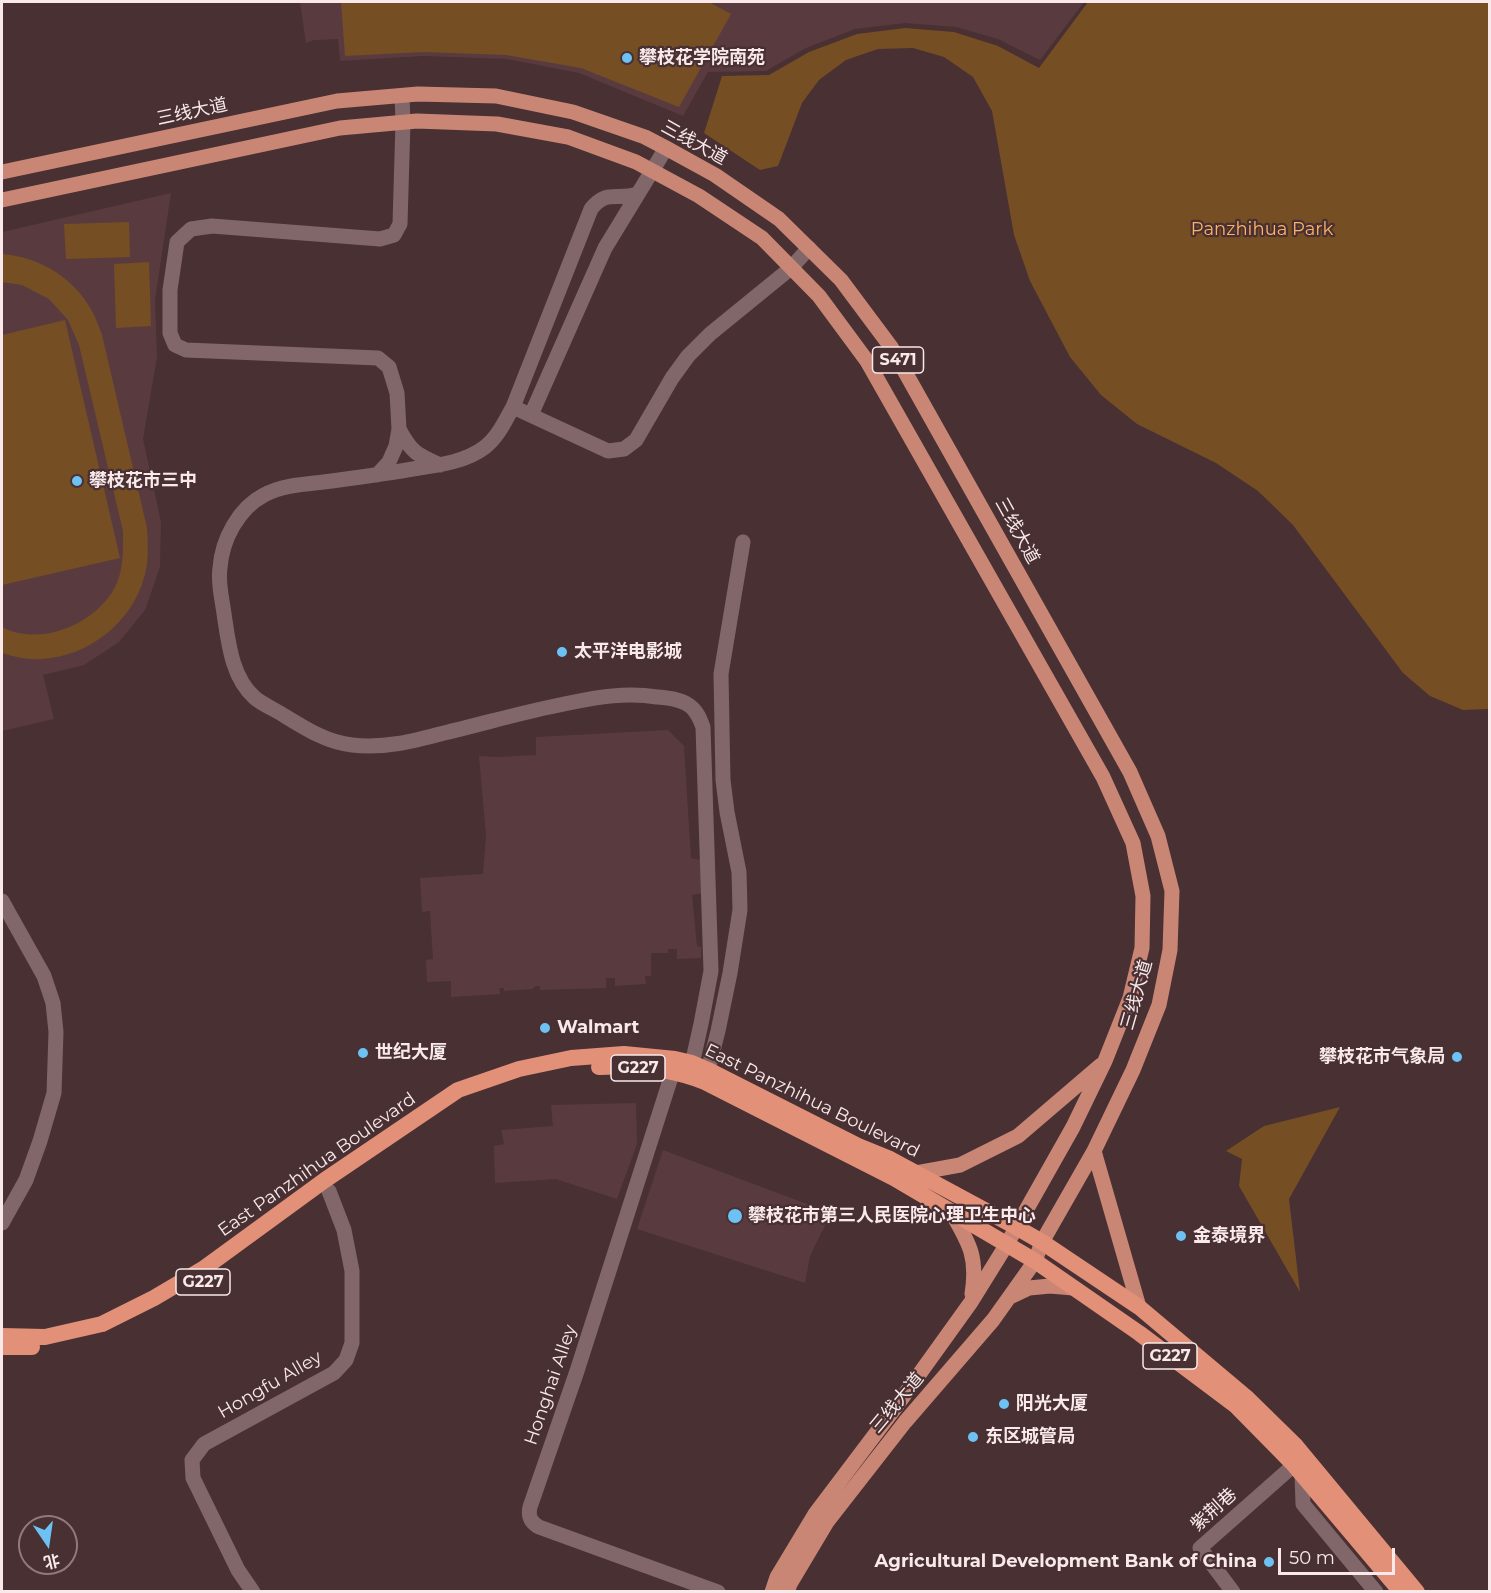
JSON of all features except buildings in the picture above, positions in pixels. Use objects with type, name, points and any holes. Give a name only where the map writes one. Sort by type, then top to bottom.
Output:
[{"type":"highway","name":"East Panzhihua Boulevard","points":[[2,1336],[45,1337],[102,1324],[154,1298],[203,1269],[325,1180],[458,1090],[519,1069],[571,1058],[624,1054],[675,1059],[693,1072],[856,1157],[950,1210],[1035,1262],[1138,1333],[1235,1405],[1298,1470],[1401,1592]]},
{"type":"highway","name":"East Panzhihua Boulevard","points":[[2,1347],[49,1347],[106,1334],[159,1309],[208,1280],[329,1191],[431,1120],[469,1097],[516,1080],[568,1069],[621,1066],[693,1072],[848,1140],[916,1173],[1042,1242],[1139,1307],[1246,1397],[1296,1446],[1417,1592]]},
{"type":"main road","name":"三线大道","points":[[2,172],[337,101],[418,94],[496,96],[573,112],[645,137],[666,148],[715,176],[779,219],[841,280],[891,348],[1130,772],[1158,836],[1172,891],[1170,950],[1159,1005],[1133,1070],[1094,1151],[1042,1242],[1035,1262],[993,1320],[905,1422],[826,1522],[787,1592]]},
{"type":"main road","name":"三线大道","points":[[2,200],[340,128],[417,121],[497,124],[568,137],[636,162],[699,196],[762,238],[819,296],[867,361],[1103,777],[1133,843],[1143,896],[1142,948],[1130,998],[1106,1061],[1073,1126],[1007,1244],[971,1302],[815,1514],[777,1577],[772,1592]]},
{"type":"main road","points":[[916,1173],[960,1165],[1018,1136],[1106,1061]]},
{"type":"main road","points":[[1094,1151],[1139,1307]]},
{"type":"main road","points":[[950,1210],[964,1233],[974,1258],[975,1276],[971,1302]]},
{"type":"main road","points":[[1010,1297],[1029,1288],[1050,1286],[1073,1288]]},
{"type":"street","points":[[376,475],[389,462],[396,446],[399,429],[397,393],[388,367],[378,358],[186,350],[175,345],[170,333],[170,290],[177,242],[191,229],[212,226],[380,239],[394,235],[400,224],[402,96]]},
{"type":"street","points":[[531,416],[605,248],[666,148]]},
{"type":"street","points":[[638,194],[628,197],[603,197],[591,209],[513,407],[500,430],[485,447],[467,457],[440,465],[287,486],[264,495],[245,510],[232,527],[224,547],[219,587],[230,651],[244,686],[256,698],[314,734],[332,741],[353,745],[382,745],[411,741],[544,708],[602,697],[642,694],[674,699],[690,705],[698,715],[703,727],[711,972],[693,1072]]},
{"type":"street","points":[[513,407],[608,451],[624,449],[636,440],[672,378],[688,356],[710,334],[791,268],[809,248]]},
{"type":"street","points":[[399,429],[408,446],[421,457],[440,465]]},
{"type":"street","points":[[693,1072],[718,1031],[740,910],[739,872],[723,780],[721,674],[743,542]]},
{"type":"street","points":[[2,901],[44,976],[53,1003],[56,1032],[54,1093],[26,1180],[2,1223]]},
{"type":"street","name":"Honghai Alley","points":[[693,1072],[577,1371],[530,1507],[529,1516],[531,1521],[539,1527],[718,1592]]},
{"type":"street","name":"Hongfu Alley","points":[[253,1592],[238,1570],[193,1478],[192,1460],[204,1444],[334,1373],[346,1360],[352,1343],[352,1270],[344,1230],[329,1191]]},
{"type":"street","points":[[1298,1470],[1302,1504],[1376,1592]]},
{"type":"street","name":"紫荆巷","points":[[1233,1592],[1200,1548],[1298,1470]]},
{"type":"shaded area","name":"攀枝花学院南苑","points":[[300,2],[1084,2],[1040,60],[998,39],[956,27],[905,23],[855,29],[806,48],[766,71],[708,72],[683,116],[579,73],[507,59],[423,56],[340,61],[338,39],[314,40],[306,43]]},
{"type":"shaded area","name":"攀枝花市三中","points":[[171,193],[155,300],[157,357],[143,439],[161,522],[160,567],[145,610],[119,642],[84,665],[43,675],[54,719],[2,731],[2,232]]},
{"type":"shaded area","points":[[668,730],[684,746],[691,858],[700,860],[704,893],[692,895],[697,946],[701,947],[701,958],[677,959],[677,949],[668,949],[668,953],[651,953],[651,976],[645,976],[646,984],[615,986],[615,978],[606,978],[606,988],[540,990],[540,986],[535,986],[533,989],[504,991],[504,988],[499,988],[500,994],[451,997],[451,981],[427,982],[426,960],[433,959],[430,911],[422,912],[420,878],[483,874],[486,836],[479,756],[536,755],[536,737]]},
{"type":"shaded area","points":[[636,1103],[637,1144],[617,1199],[556,1179],[495,1183],[494,1146],[504,1144],[501,1130],[553,1126],[551,1105]]},
{"type":"shaded area","name":"攀枝花市第三人民医院心理卫生中心","points":[[663,1150],[831,1213],[810,1256],[805,1283],[637,1229]]},
{"type":"green space","points":[[341,2],[709,2],[731,14],[679,107],[581,68],[506,55],[424,52],[345,56]]},
{"type":"green space","name":"Panzhihua Park","points":[[1088,2],[1489,2],[1489,709],[1463,710],[1430,696],[1403,673],[1293,525],[1258,491],[1216,463],[1137,424],[1101,395],[1070,357],[1030,281],[1014,235],[992,111],[973,77],[944,57],[913,48],[878,49],[846,60],[819,80],[802,103],[778,166],[760,170],[704,133],[722,76],[769,75],[809,52],[857,34],[905,28],[954,32],[998,46],[1039,68]]},
{"type":"green space","points":[[129,222],[130,257],[66,259],[64,224]]},
{"type":"green space","points":[[2,254],[30,260],[55,272],[77,289],[93,313],[102,335],[147,528],[146,572],[138,594],[129,609],[118,623],[92,644],[59,657],[32,659],[2,653],[2,627],[17,633],[32,635],[48,633],[80,622],[93,613],[105,602],[120,575],[123,531],[79,345],[68,320],[49,299],[22,285],[2,282]]},
{"type":"green space","points":[[149,262],[151,326],[116,328],[114,264]]},
{"type":"green space","points":[[65,320],[120,558],[2,585],[2,335]]},
{"type":"green space","points":[[1340,1107],[1289,1199],[1300,1292],[1239,1186],[1242,1159],[1226,1151],[1264,1126]]},
{"type":"place","name":"攀枝花学院南苑","points":[[627,58]]},
{"type":"place","name":"攀枝花市三中","points":[[77,481]]},
{"type":"place","name":"太平洋电影城","points":[[562,652]]},
{"type":"place","name":"Walmart","points":[[545,1028]]},
{"type":"place","name":"世纪大厦","points":[[363,1053]]},
{"type":"place","name":"攀枝花市气象局","points":[[1457,1057]]},
{"type":"place","name":"攀枝花市第三人民医院心理卫生中心","points":[[735,1216]]},
{"type":"place","name":"金泰境界","points":[[1181,1236]]},
{"type":"place","name":"阳光大厦","points":[[1004,1404]]},
{"type":"place","name":"东区城管局","points":[[973,1437]]},
{"type":"place","name":"Agricultural Development Bank of China","points":[[1269,1562]]}]
